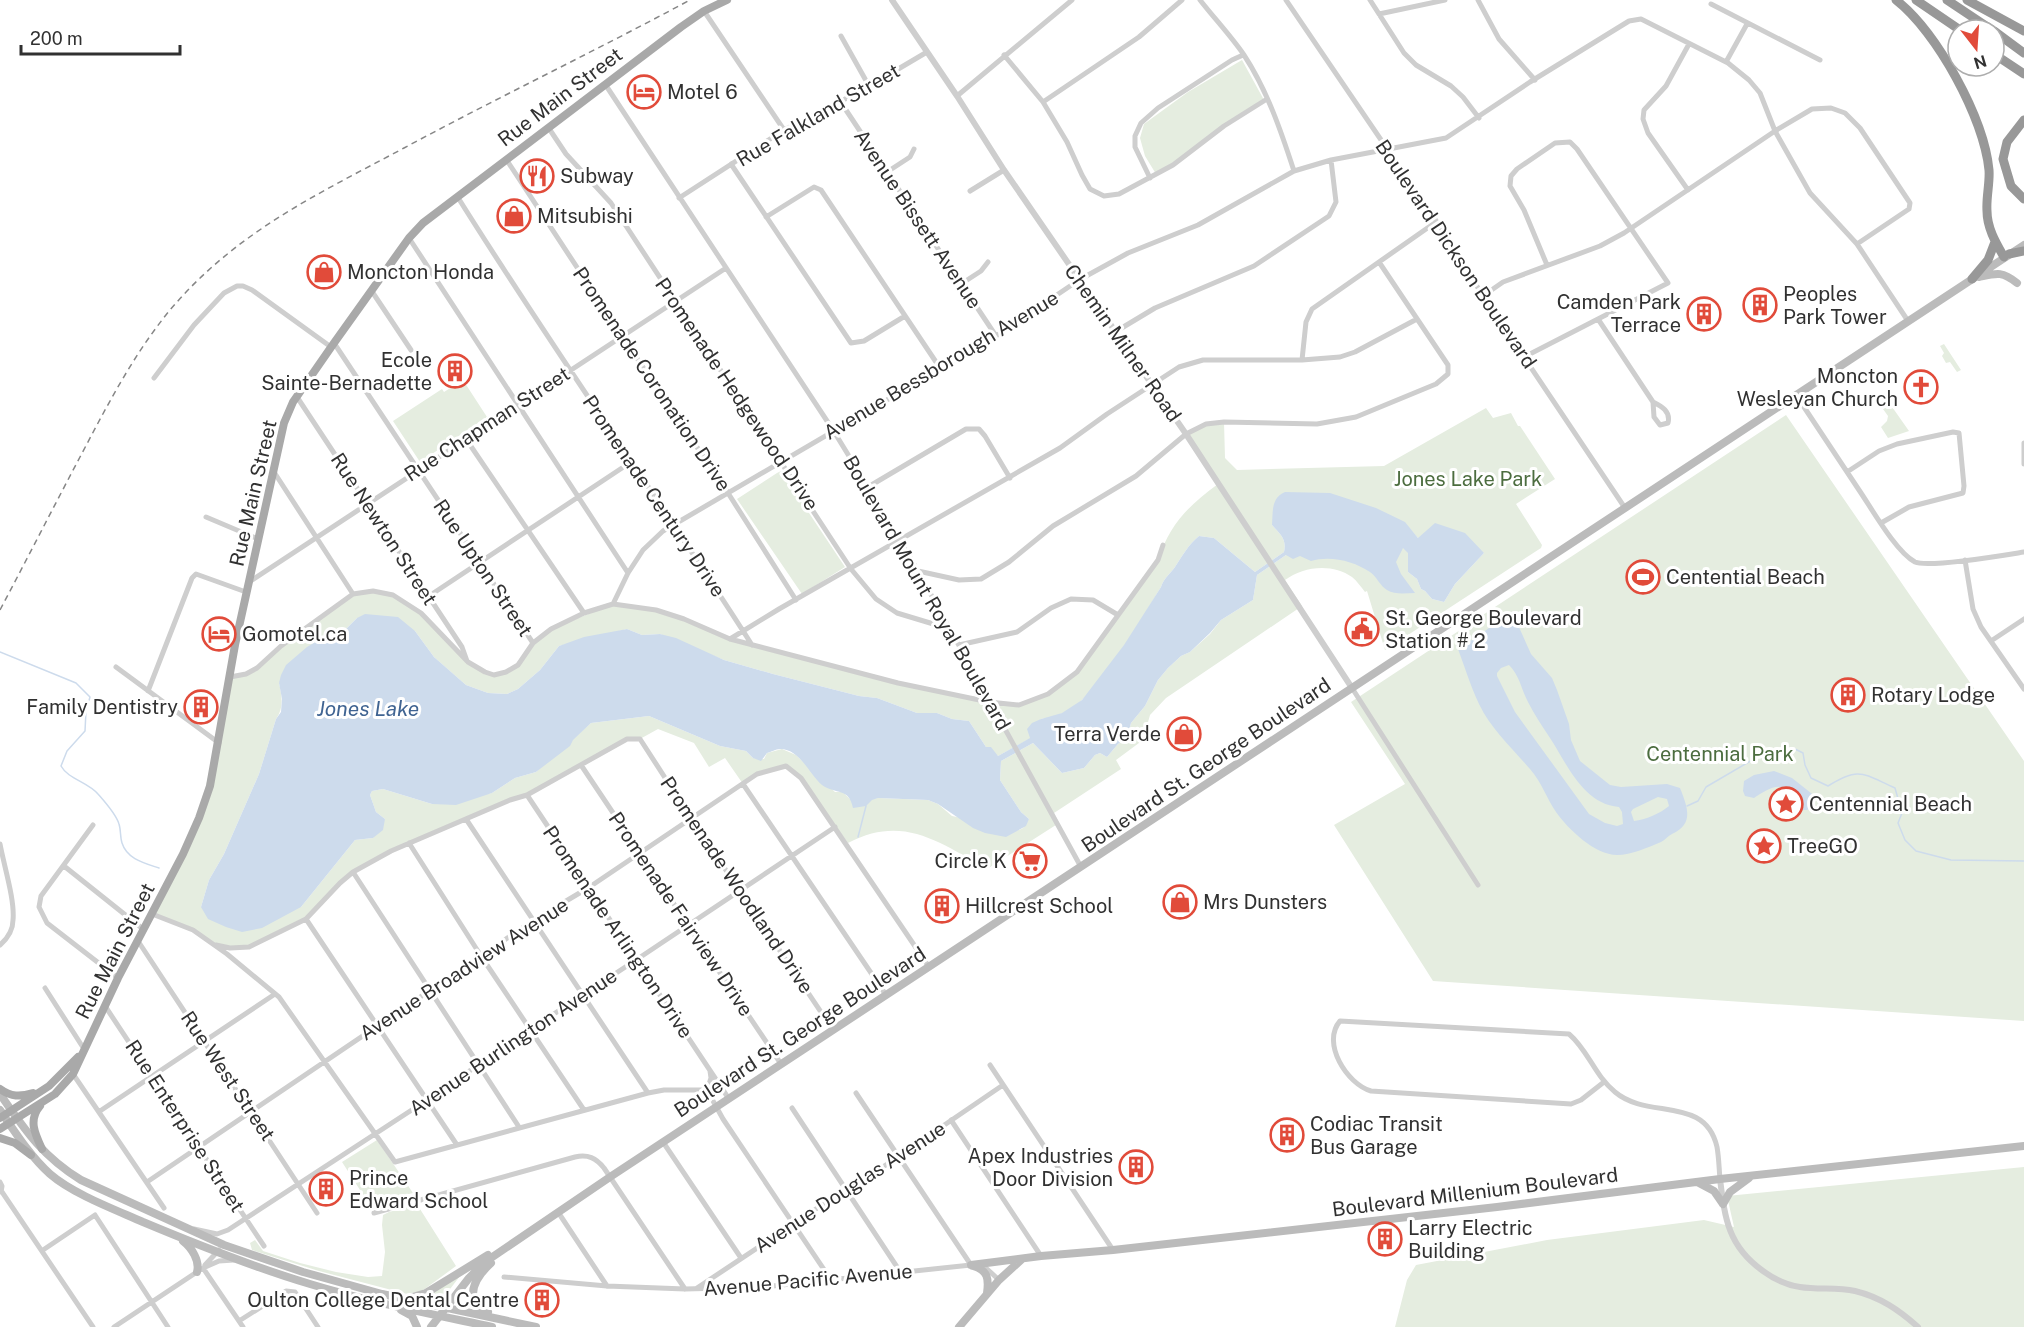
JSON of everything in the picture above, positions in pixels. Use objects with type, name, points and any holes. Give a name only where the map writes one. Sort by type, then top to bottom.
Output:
[{"type":"highway","points":[[1896,0],[1916,17],[1931,36],[1957,79],[1973,114],[1987,159],[1989,181],[1987,212],[1995,242],[2007,256],[2024,251]]},
{"type":"highway","points":[[1916,0],[1946,20]]},
{"type":"highway","points":[[1947,0],[1974,18]]},
{"type":"highway","points":[[1967,0],[2024,30]]},
{"type":"highway","points":[[2006,40],[2024,53]]},
{"type":"highway","points":[[2006,62],[2024,74]]},
{"type":"highway","points":[[2024,120],[2007,142],[2003,159],[2011,186],[2024,199]]},
{"type":"highway","points":[[1972,279],[1988,260],[1995,242]]},
{"type":"main road","name":"Rue Main Street","points":[[7,1116],[55,1094],[73,1074],[118,978],[199,818],[210,786],[246,592],[284,423],[297,397],[371,290],[409,238],[423,223],[704,11],[727,0]]},
{"type":"main road","name":"Boulevard St. George Boulevard","points":[[431,1327],[478,1268],[528,1232],[2024,245]]},
{"type":"main road","points":[[1972,279],[2000,273],[2017,284]]},
{"type":"main road","name":"Rue Main Street","points":[[0,1129],[7,1116],[42,1090],[84,1049]]},
{"type":"main road","points":[[0,1089],[8,1095],[15,1096],[25,1096],[42,1090]]},
{"type":"main road","points":[[0,1094],[7,1116],[31,1155]]},
{"type":"main road","points":[[42,1149],[34,1131],[33,1120],[36,1111],[47,1099]]},
{"type":"main road","points":[[7,1116],[59,1167],[81,1180],[224,1245],[303,1272],[403,1299],[536,1327]]},
{"type":"main road","points":[[0,1138],[15,1143],[52,1176],[76,1191],[217,1253],[310,1284],[380,1303],[492,1327]]},
{"type":"main road","name":"Boulevard Millenium Boulevard","points":[[971,1265],[1486,1209],[1720,1179],[2024,1146]]},
{"type":"main road","points":[[1697,1182],[1714,1191],[1723,1204],[1730,1192],[1751,1176]]},
{"type":"main road","points":[[403,1299],[423,1294],[528,1232]]},
{"type":"main road","points":[[506,1320],[476,1305],[472,1299],[473,1288],[477,1279],[489,1265],[528,1232]]},
{"type":"main road","points":[[180,1238],[192,1251],[200,1270]]},
{"type":"main road","points":[[959,1327],[999,1280],[1023,1258]]},
{"type":"main road","points":[[971,1265],[982,1269],[987,1275],[987,1293]]},
{"type":"main road","points":[[380,1303],[410,1314],[417,1327]]},
{"type":"street","name":"Chemin Milner Road","points":[[892,0],[1004,170],[1186,434],[1352,688]]},
{"type":"street","points":[[957,96],[1072,0]]},
{"type":"street","points":[[1043,102],[1139,37],[1182,0]]},
{"type":"street","points":[[1200,0],[1243,55],[1267,99],[1294,171]]},
{"type":"street","name":"Boulevard Dickson Boulevard","points":[[1286,0],[1436,222],[1624,508]]},
{"type":"street","points":[[1370,0],[1404,53],[1416,65],[1451,86],[1479,118]]},
{"type":"street","points":[[1379,14],[1445,0]]},
{"type":"street","points":[[1478,0],[1499,39],[1535,80]]},
{"type":"street","points":[[1711,4],[1820,60]]},
{"type":"street","points":[[704,11],[784,130]]},
{"type":"street","name":"Avenue Bessborough Avenue","points":[[613,604],[628,573],[643,550],[663,531],[996,336],[1079,280],[1128,253],[1197,225],[1294,171],[1331,160],[1446,138],[1629,21],[1641,19],[1726,62],[1749,80],[1760,93],[1775,131],[1810,193],[1857,244],[1908,321]]},
{"type":"street","points":[[1726,62],[1747,24]]},
{"type":"street","points":[[841,36],[868,86]]},
{"type":"street","points":[[1688,190],[1648,133],[1643,119],[1644,110],[1666,86],[1689,44]]},
{"type":"street","name":"Rue Falkland Street","points":[[680,198],[784,130],[927,52]]},
{"type":"street","points":[[1004,55],[1043,102],[1067,142],[1090,189],[1104,196],[1119,194],[1173,165],[1224,126],[1267,99]]},
{"type":"street","points":[[1150,178],[1135,147],[1135,136],[1141,123],[1158,108],[1243,55]]},
{"type":"street","name":"Boulevard Mount Royal Boulevard","points":[[605,84],[833,430],[868,487],[918,571],[1081,867]]},
{"type":"street","name":"Avenue Bissett Avenue","points":[[840,101],[996,336]]},
{"type":"street","points":[[1483,296],[1503,282],[1600,246],[1812,109],[1831,108],[1845,113],[1860,128],[1910,203],[1909,209],[1857,244]]},
{"type":"street","name":"Promenade Hedgewood Drive","points":[[548,127],[566,154],[611,204],[851,569],[876,599],[897,613],[950,629]]},
{"type":"street","points":[[1524,357],[1668,283],[1577,148],[1570,142],[1556,142],[1518,169],[1512,176],[1510,186],[1524,210],[1547,265]]},
{"type":"street","points":[[887,172],[909,157],[914,149]]},
{"type":"street","name":"Promenade Coronation Drive","points":[[506,159],[728,493],[796,600]]},
{"type":"street","points":[[1116,332],[1155,308],[1254,267],[1329,216],[1336,202],[1331,160]]},
{"type":"street","points":[[731,164],[851,343],[864,341],[905,316]]},
{"type":"street","points":[[970,191],[1004,170]]},
{"type":"street","points":[[766,217],[814,187],[821,190],[940,368]]},
{"type":"street","name":"Promenade Century Drive","points":[[457,196],[752,645]]},
{"type":"street","points":[[1302,360],[1306,322],[1312,309],[1436,222]]},
{"type":"street","points":[[409,238],[628,573]]},
{"type":"street","points":[[961,284],[981,272],[988,262]]},
{"type":"street","points":[[918,571],[959,580],[981,579],[1009,562],[1053,526],[1136,476],[1186,434],[1206,424],[1224,422],[1317,424],[1356,417],[1436,384],[1448,374],[1448,365],[1379,262]]},
{"type":"street","name":"Rue Chapman Street","points":[[249,582],[726,268]]},
{"type":"street","points":[[154,378],[194,325],[224,293],[237,286],[252,290],[332,345]]},
{"type":"street","points":[[371,290],[411,350]]},
{"type":"street","points":[[730,639],[1060,448],[1179,367],[1203,360],[1302,360],[1340,357],[1355,352],[1417,319]]},
{"type":"street","points":[[1598,319],[1653,402]]},
{"type":"street","name":"Rue Upton Street","points":[[332,345],[533,643]]},
{"type":"street","points":[[1796,395],[1881,523],[1904,553],[1917,562],[1965,560],[2024,552]]},
{"type":"street","name":"Rue Newton Street","points":[[297,397],[462,647],[468,662]]},
{"type":"street","points":[[868,487],[966,429],[979,429],[1010,478]]},
{"type":"street","points":[[1847,472],[1879,451],[1897,444],[1953,432],[1959,433],[1964,486],[1962,493],[1909,507],[1881,523]]},
{"type":"street","points":[[466,439],[585,613]]},
{"type":"street","points":[[2024,443],[2024,464]]},
{"type":"street","points":[[429,596],[631,462]]},
{"type":"street","points":[[273,471],[353,594]]},
{"type":"street","points":[[206,517],[258,539]]},
{"type":"street","points":[[230,677],[246,674],[257,668],[281,646],[353,594],[373,591],[393,595],[403,600],[434,625],[454,650],[468,662],[494,675],[506,672],[518,665],[533,643],[551,629],[585,613],[613,604],[656,610],[684,619],[730,639],[898,683],[989,702],[1019,705],[1048,694],[1077,672],[1158,560],[1163,545]]},
{"type":"street","points":[[1965,560],[1973,609],[1981,627],[2024,689]]},
{"type":"street","points":[[148,691],[192,578],[196,574],[246,592]]},
{"type":"street","points":[[959,645],[1017,632],[1051,608],[1071,599],[1093,600],[1118,615]]},
{"type":"street","points":[[1991,641],[2024,619]]},
{"type":"street","points":[[116,667],[219,743]]},
{"type":"street","points":[[1352,688],[1478,885]]},
{"type":"street","name":"Promenade Woodland Drive","points":[[581,765],[627,739],[640,739],[833,1030]]},
{"type":"street","points":[[215,945],[230,948],[249,947],[306,919],[353,872],[409,843],[527,795],[581,765]]},
{"type":"street","name":"Promenade Fairview Drive","points":[[581,765],[781,1064]]},
{"type":"street","name":"Avenue Broadview Avenue","points":[[147,1182],[429,990],[588,888],[757,774],[786,765],[801,778],[835,827]]},
{"type":"street","points":[[743,784],[886,995]]},
{"type":"street","name":"Promenade Arlington Drive","points":[[527,795],[729,1099]]},
{"type":"street","points":[[466,819],[648,1092]]},
{"type":"street","points":[[93,825],[41,896],[39,907],[47,923],[118,978]]},
{"type":"street","points":[[835,827],[928,967]]},
{"type":"street","name":"Avenue Burlington Avenue","points":[[184,1227],[217,1234],[246,1219],[835,827]]},
{"type":"street","points":[[409,843],[584,1110]]},
{"type":"street","points":[[0,844],[14,922],[8,937],[0,945]]},
{"type":"street","points":[[64,866],[143,929]]},
{"type":"street","points":[[353,872],[519,1127]]},
{"type":"street","points":[[152,914],[193,930],[275,994],[326,1061],[395,1162],[648,1092],[707,1090]]},
{"type":"street","points":[[306,919],[457,1145]]},
{"type":"street","name":"Rue West Street","points":[[138,940],[317,1212]]},
{"type":"street","points":[[45,988],[84,1049]]},
{"type":"street","points":[[100,1111],[275,994]]},
{"type":"street","name":"Rue Enterprise Street","points":[[105,1006],[264,1246]]},
{"type":"street","points":[[1604,1082],[1581,1100],[1571,1104],[1371,1091],[1352,1080],[1334,1053],[1335,1026],[1340,1020],[1569,1034],[1577,1041],[1604,1082],[1621,1096],[1642,1106],[1679,1110],[1700,1120],[1708,1128],[1717,1147],[1724,1215],[1738,1249],[1752,1263],[1776,1280],[1799,1287],[1854,1291],[1875,1298],[1900,1311],[1918,1327]]},
{"type":"street","points":[[990,1065],[1113,1250]]},
{"type":"street","points":[[709,1070],[711,1078],[707,1090],[716,1107],[831,1280]]},
{"type":"street","points":[[73,1074],[164,1208]]},
{"type":"street","name":"Avenue Douglas Avenue","points":[[697,1289],[1003,1085]]},
{"type":"street","points":[[856,1093],[971,1265],[987,1269],[999,1280]]},
{"type":"street","points":[[792,1108],[902,1273]]},
{"type":"street","points":[[951,1120],[1041,1256]]},
{"type":"street","points":[[663,1142],[741,1258]]},
{"type":"street","points":[[374,1213],[579,1156],[587,1156],[600,1163],[685,1289]]},
{"type":"street","points":[[0,1182],[1,1193],[43,1250],[93,1327]]},
{"type":"street","points":[[558,1212],[607,1286]]},
{"type":"street","points":[[43,1250],[95,1215],[168,1327]]},
{"type":"street","points":[[114,1327],[200,1270],[224,1245]]},
{"type":"street","points":[[200,1270],[227,1260],[238,1260]]},
{"type":"street","name":"Avenue Pacific Avenue","points":[[504,1277],[607,1286],[697,1289],[763,1287],[971,1265]]},
{"type":"street","points":[[200,1270],[241,1324],[286,1292],[296,1292],[318,1327]]},
{"type":"green space","points":[[1242,60],[1264,100],[1156,174],[1145,156],[1140,138],[1144,124],[1188,92]]},
{"type":"green space","points":[[1944,344],[1961,370],[1957,372],[1950,362],[1946,363],[1940,346]]},
{"type":"green space","points":[[463,380],[487,417],[420,462],[393,421],[442,389],[444,392]]},
{"type":"green space","points":[[1890,404],[1909,431],[1888,438],[1881,427],[1887,421],[1888,416],[1883,409]]},
{"type":"green space","name":"Jones Lake Park","points":[[1486,408],[1493,418],[1511,413],[1555,479],[1516,504],[1542,545],[1541,548],[1385,650],[1367,591],[1365,592],[1352,577],[1327,568],[1309,569],[1292,575],[1285,580],[1302,606],[1166,698],[1150,715],[1143,740],[1116,760],[1121,769],[1054,813],[1059,823],[987,869],[936,841],[903,831],[886,831],[848,843],[801,778],[786,766],[771,769],[743,784],[725,758],[709,767],[694,743],[658,729],[640,739],[627,739],[527,795],[391,851],[353,872],[306,919],[249,947],[215,945],[193,930],[152,914],[199,818],[230,677],[246,674],[342,601],[362,592],[393,595],[421,613],[468,662],[494,675],[518,665],[533,643],[551,629],[613,604],[656,610],[730,639],[898,683],[1019,705],[1048,694],[1077,672],[1158,560],[1174,526],[1189,508],[1218,484],[1186,434],[1206,424],[1224,422],[1225,458],[1237,470],[1384,466]],"holes":[[[1308,494],[1324,494],[1286,555],[1257,575],[1253,600],[1221,620],[1210,634],[1168,668],[1158,680],[1145,706],[1131,723],[1127,738],[1118,744],[1107,757],[1100,753],[1095,755],[1084,768],[1062,773],[1033,743],[1001,761],[1000,780],[1021,812],[1029,819],[1019,830],[952,816],[938,804],[928,800],[878,798],[852,801],[843,792],[835,792],[796,755],[782,749],[767,753],[764,759],[753,758],[746,751],[720,746],[649,716],[591,723],[536,772],[515,778],[492,793],[432,804],[383,789],[372,791],[370,795],[376,812],[385,819],[373,838],[355,840],[301,907],[201,907],[209,880],[224,854],[259,774],[281,706],[279,683],[324,637],[347,628],[357,618],[415,631],[434,657],[466,685],[488,693],[507,694],[518,689],[540,670],[559,646],[627,629],[642,635],[660,634],[724,660],[773,674],[859,696],[877,698],[917,713],[937,713],[952,719],[969,721],[986,747],[998,756],[1031,738],[1041,719],[1069,710],[1094,687],[1125,645],[1165,579],[1199,536],[1214,538],[1255,572],[1284,552],[1284,540],[1272,525]],[[1410,529],[1418,538],[1484,553],[1455,584],[1444,602],[1432,599],[1421,589],[1417,579],[1408,572]]]},
{"type":"green space","name":"Centennial Park","points":[[1786,415],[2024,761],[2024,1021],[1433,981],[1334,825],[1405,784],[1351,702]]},
{"type":"green space","points":[[781,471],[845,567],[802,594],[737,499]]},
{"type":"green space","points":[[377,1140],[413,1193],[369,1204],[342,1162]]},
{"type":"green space","points":[[2024,1167],[2024,1327],[1395,1327],[1407,1280],[1416,1265],[1547,1240],[1704,1220],[1734,1227],[1727,1196]]},
{"type":"green space","points":[[415,1205],[420,1209],[456,1266],[422,1291],[407,1294],[319,1271],[252,1250],[250,1243],[255,1240],[263,1251],[336,1272],[368,1277],[382,1276],[385,1252],[383,1215]]},
{"type":"green space","points":[[460,1276],[441,1301],[427,1299],[425,1296]]},
{"type":"water","name":"Jones Lake","points":[[1285,492],[1330,493],[1376,508],[1405,522],[1418,538],[1435,523],[1465,533],[1484,553],[1455,584],[1444,602],[1432,599],[1421,589],[1417,579],[1408,572],[1408,553],[1403,548],[1396,562],[1401,574],[1415,593],[1390,592],[1370,572],[1349,562],[1334,559],[1311,561],[1300,556],[1293,559],[1286,555],[1257,575],[1253,600],[1221,620],[1190,652],[1181,656],[1168,668],[1158,680],[1145,706],[1131,723],[1127,738],[1118,744],[1107,757],[1100,753],[1095,755],[1084,768],[1062,773],[1033,743],[1001,761],[1000,780],[1021,812],[1029,819],[1026,826],[1006,837],[973,828],[938,804],[928,800],[878,798],[866,806],[853,808],[845,794],[822,785],[799,757],[787,750],[778,749],[767,753],[761,761],[753,758],[746,751],[720,746],[649,716],[591,723],[573,740],[570,746],[536,772],[515,778],[492,793],[456,805],[432,804],[383,789],[372,791],[370,795],[376,812],[385,819],[383,830],[373,838],[355,840],[301,907],[262,928],[242,932],[226,927],[208,919],[201,907],[209,880],[224,854],[259,774],[276,719],[281,712],[282,699],[279,683],[286,665],[307,647],[347,628],[365,614],[398,617],[415,631],[434,657],[466,685],[488,693],[507,694],[518,689],[540,670],[559,646],[584,637],[627,629],[642,635],[660,634],[676,638],[724,660],[859,696],[877,698],[917,713],[937,713],[952,719],[969,721],[986,747],[991,747],[998,756],[1030,738],[1027,729],[1032,723],[1062,713],[1082,700],[1124,645],[1165,579],[1199,536],[1214,538],[1255,572],[1284,552],[1284,540],[1272,525],[1275,501]]},
{"type":"water","points":[[1503,622],[1518,625],[1531,654],[1552,678],[1569,724],[1571,740],[1580,761],[1610,785],[1621,787],[1667,784],[1680,788],[1687,815],[1684,825],[1679,830],[1651,846],[1617,855],[1591,846],[1568,826],[1556,812],[1534,774],[1490,722],[1473,689],[1456,644],[1473,640],[1489,628]],"holes":[[[1509,665],[1518,678],[1535,716],[1577,781],[1595,799],[1619,807],[1623,824],[1617,826],[1605,823],[1589,814],[1515,712],[1497,676],[1501,668]],[[1658,797],[1667,799],[1669,806],[1653,816],[1634,821],[1631,812],[1633,809]]]},
{"type":"water","points":[[1774,771],[1792,778],[1816,797],[1812,807],[1802,810],[1789,791],[1779,787],[1769,789],[1754,798],[1745,796],[1744,781],[1754,775]]},
{"type":"waterway","points":[[0,652],[76,683],[90,697],[86,711],[85,731],[67,751],[61,766],[68,774],[94,790],[110,808],[118,820],[122,843],[128,853],[137,860],[159,868]]},
{"type":"waterway","points":[[1687,806],[1698,801],[1706,787],[1759,756],[1795,749],[1803,753],[1811,778],[1828,786],[1847,776],[1862,774],[1895,788],[1902,813],[1898,823],[1905,840],[1916,851],[1951,860],[2024,861]]},
{"type":"waterway","points":[[858,837],[866,806]]},
{"type":"railway","points":[[0,610],[100,419],[132,363],[170,310],[222,258],[279,217],[309,199],[690,0]]},
{"type":"place","name":"Motel 6","points":[[644,92]]},
{"type":"place","name":"Subway","points":[[537,176]]},
{"type":"place","name":"Mitsubishi","points":[[514,216]]},
{"type":"place","name":"Moncton Honda","points":[[324,272]]},
{"type":"place","name":"Peoples Park Tower","points":[[1760,305]]},
{"type":"place","name":"Camden Park Terrace","points":[[1704,314]]},
{"type":"place","name":"Ecole Sainte-Bernadette","points":[[455,371]]},
{"type":"place","name":"Moncton Wesleyan Church","points":[[1921,387]]},
{"type":"place","name":"Centential Beach","points":[[1643,577]]},
{"type":"place","name":"St. George Boulevard Station # 2","points":[[1362,629]]},
{"type":"place","name":"Gomotel.ca","points":[[219,634]]},
{"type":"place","name":"Rotary Lodge","points":[[1848,695]]},
{"type":"place","name":"Family Dentistry","points":[[201,707]]},
{"type":"place","name":"Terra Verde","points":[[1184,734]]},
{"type":"place","name":"Centennial Beach","points":[[1786,804]]},
{"type":"place","name":"TreeGO","points":[[1764,846]]},
{"type":"place","name":"Circle K","points":[[1030,861]]},
{"type":"place","name":"Mrs Dunsters","points":[[1180,902]]},
{"type":"place","name":"Hillcrest School","points":[[942,906]]},
{"type":"place","name":"Codiac Transit Bus Garage","points":[[1287,1135]]},
{"type":"place","name":"Apex Industries Door Division","points":[[1136,1167]]},
{"type":"place","name":"Prince Edward School","points":[[326,1189]]},
{"type":"place","name":"Larry Electric Building","points":[[1385,1239]]},
{"type":"place","name":"Oulton College Dental Centre","points":[[542,1300]]}]
